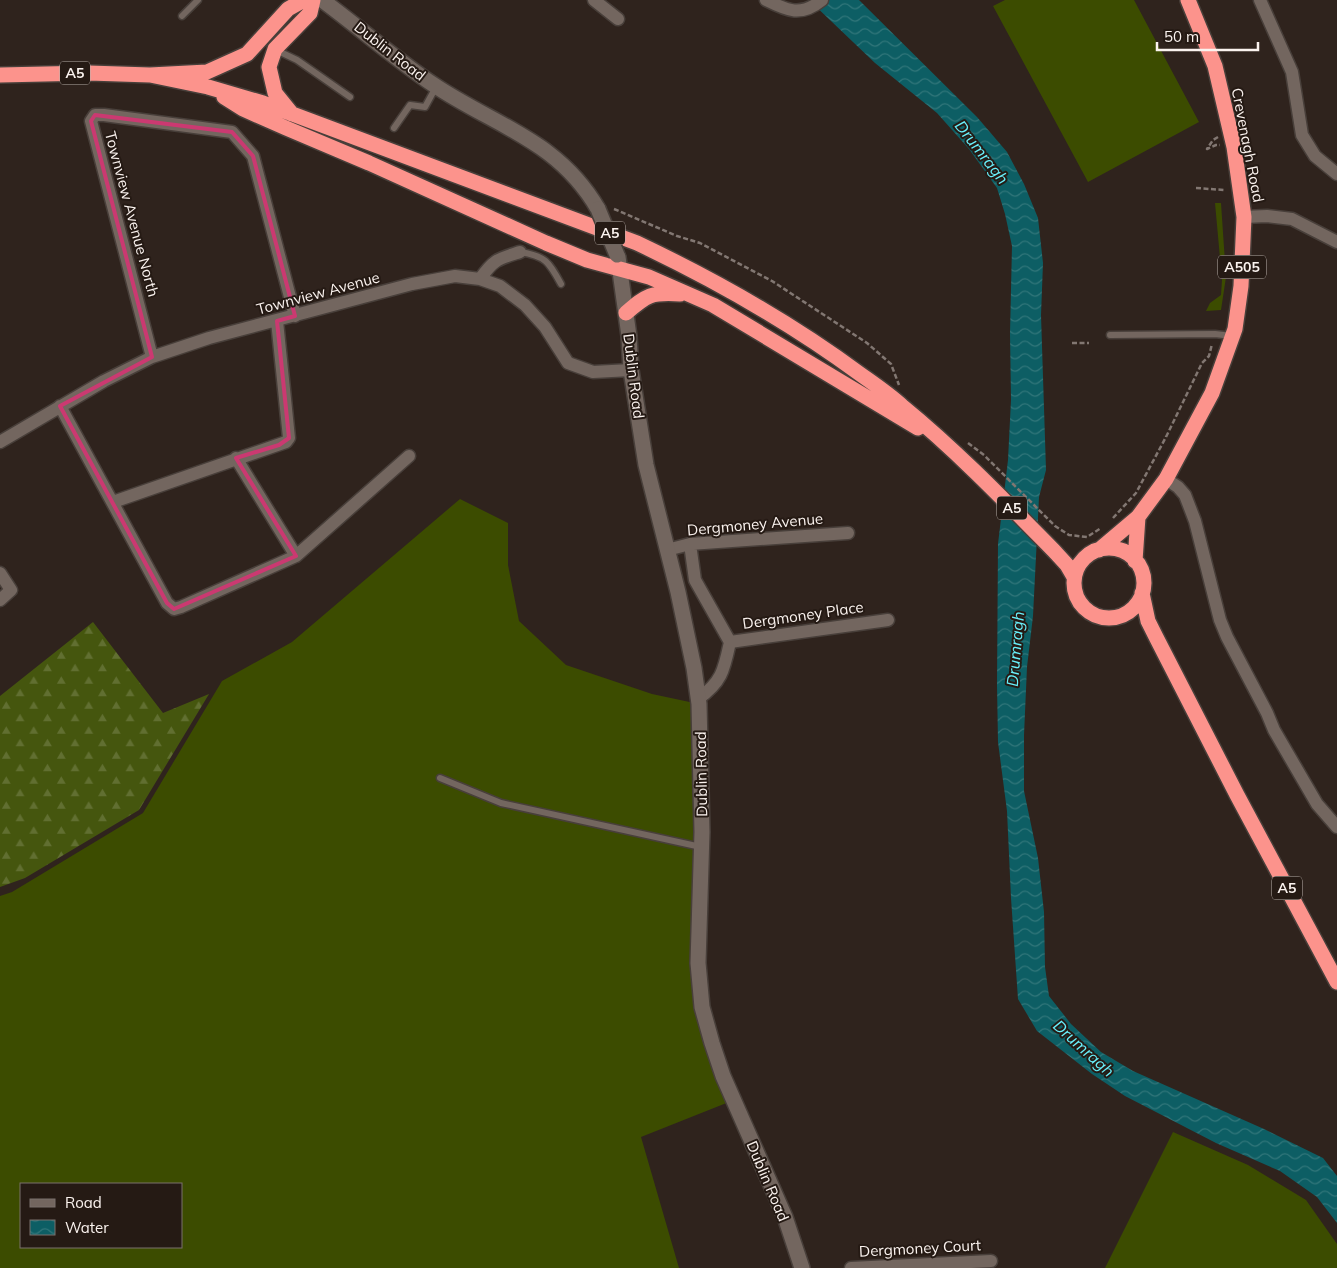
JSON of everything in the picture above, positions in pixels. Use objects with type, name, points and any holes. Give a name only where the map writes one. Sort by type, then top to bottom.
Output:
[{"type":"highway","points":[[150,76],[207,72],[247,54],[288,8],[304,0]]},
{"type":"highway","points":[[293,115],[275,93],[269,67],[275,50],[310,13],[313,0]]},
{"type":"highway","name":"Crevenagh Road","points":[[1099,550],[1138,517],[1166,479],[1212,393],[1235,329],[1241,286],[1244,217],[1234,147],[1215,66],[1188,0]]},
{"type":"highway","name":"A5","points":[[0,76],[89,73],[150,76],[208,87],[263,103],[593,226],[671,259],[764,310],[824,348],[957,445],[975,470],[1067,565],[1074,577],[1074,590],[1078,600],[1085,609],[1098,617],[1112,618],[1120,616],[1133,620],[1156,638]]},
{"type":"highway","points":[[208,87],[243,109],[587,260],[618,262],[713,305],[957,445]]},
{"type":"highway","points":[[626,313],[645,298],[660,292],[692,295]]},
{"type":"highway","points":[[1135,561],[1138,517]]},
{"type":"highway","points":[[1052,549],[1069,557],[1083,559]]},
{"type":"highway","points":[[1074,577],[1083,559],[1099,550],[1116,549],[1129,555],[1135,561]]},
{"type":"highway","name":"A5","points":[[1135,561],[1143,577],[1142,593],[1148,620],[1156,638],[1337,982]]},
{"type":"highway","points":[[1120,616],[1130,612],[1142,593]]},
{"type":"street","name":"Dublin Road","points":[[322,0],[404,65],[436,86],[544,149],[575,176],[596,206],[618,262],[646,465],[678,592],[694,668],[698,699],[702,790],[698,963],[702,1007],[723,1076],[785,1217],[802,1268]]},
{"type":"street","points":[[594,0],[618,19]]},
{"type":"street","points":[[766,0],[784,9],[795,11],[817,4]]},
{"type":"street","points":[[1260,0],[1292,72],[1302,135],[1315,156],[1337,174]]},
{"type":"street","name":"Townview Avenue North","points":[[152,358],[91,121],[95,115],[232,132],[253,156],[295,316]]},
{"type":"street","points":[[1244,217],[1267,216],[1292,219],[1337,242]]},
{"type":"street","points":[[480,279],[490,265],[498,259],[520,252]]},
{"type":"street","name":"Townview Avenue","points":[[0,442],[104,381],[152,358],[209,338],[412,284],[455,276],[480,279],[500,286],[525,305],[545,327],[568,363],[593,372],[632,370]]},
{"type":"street","points":[[113,502],[236,458],[280,446],[286,442],[289,438],[277,321]]},
{"type":"street","points":[[60,406],[167,603],[174,608],[181,607],[296,556],[409,456]]},
{"type":"street","points":[[236,458],[296,556]]},
{"type":"street","points":[[1166,479],[1178,487],[1185,495],[1195,521],[1220,620],[1228,638],[1274,730],[1317,804],[1337,827]]},
{"type":"street","name":"Dergmoney Avenue","points":[[666,550],[690,544],[848,532]]},
{"type":"street","points":[[690,544],[695,580],[730,642]]},
{"type":"street","points":[[0,574],[11,590],[0,600]]},
{"type":"street","name":"Dergmoney Place","points":[[698,699],[712,689],[720,677],[730,642],[888,620]]},
{"type":"street","name":"Dergmoney Court","points":[[851,1268],[991,1261]]},
{"type":"lane","points":[[182,16],[198,0]]},
{"type":"lane","points":[[275,50],[297,60],[350,97]]},
{"type":"lane","points":[[394,128],[410,105],[425,107],[436,86]]},
{"type":"lane","points":[[520,252],[541,257],[551,265],[560,284]]},
{"type":"lane","points":[[1110,335],[1215,334],[1232,336]]},
{"type":"lane","points":[[440,778],[501,803],[702,847]]},
{"type":"path","points":[[1222,134],[1213,140],[1207,149],[1216,145],[1224,146]]},
{"type":"path","points":[[1196,188],[1224,190]]},
{"type":"path","points":[[596,206],[700,243],[772,281],[867,343],[891,364],[899,386]]},
{"type":"path","points":[[1072,344],[1089,343]]},
{"type":"path","points":[[957,445],[984,455],[1055,526],[1069,535],[1087,537],[1108,524],[1136,492],[1166,437],[1202,363],[1209,356]]},
{"type":"highlighted area","points":[[95,115],[232,132],[253,156],[295,316],[277,321],[289,438],[279,445],[236,458],[296,556],[174,609],[167,603],[60,406],[152,357],[91,121]]},
{"type":"green space","points":[[1005,0],[1134,0],[1199,122],[1088,182],[993,6]]},
{"type":"green space","points":[[1215,203],[1221,203],[1226,277],[1221,310],[1206,311],[1210,303],[1221,295],[1222,280]]},
{"type":"green space","points":[[460,499],[508,523],[508,565],[519,621],[566,665],[652,694],[699,704],[698,963],[734,1100],[641,1137],[679,1268],[0,1268],[0,896],[12,892],[143,813],[222,681],[292,642]]},
{"type":"green space","points":[[93,622],[163,713],[209,694],[139,810],[25,878],[0,887],[0,696]]},
{"type":"green space","points":[[1173,1132],[1248,1165],[1306,1200],[1337,1244],[1337,1268],[1105,1268]]},
{"type":"water","name":"Drumragh","points":[[809,0],[859,0],[977,117],[1007,152],[1024,184],[1038,218],[1043,263],[1041,315],[1046,470],[1039,497],[1033,616],[1027,667],[1024,791],[1038,858],[1044,912],[1045,967],[1049,996],[1071,1024],[1101,1052],[1133,1071],[1264,1129],[1323,1158],[1337,1176],[1337,1223],[1317,1197],[1280,1171],[1216,1143],[1125,1096],[1092,1074],[1037,1031],[1018,999],[1007,811],[998,742],[997,685],[998,544],[1008,460],[1011,400],[1012,246],[997,188],[969,149],[937,113],[875,63]]}]
